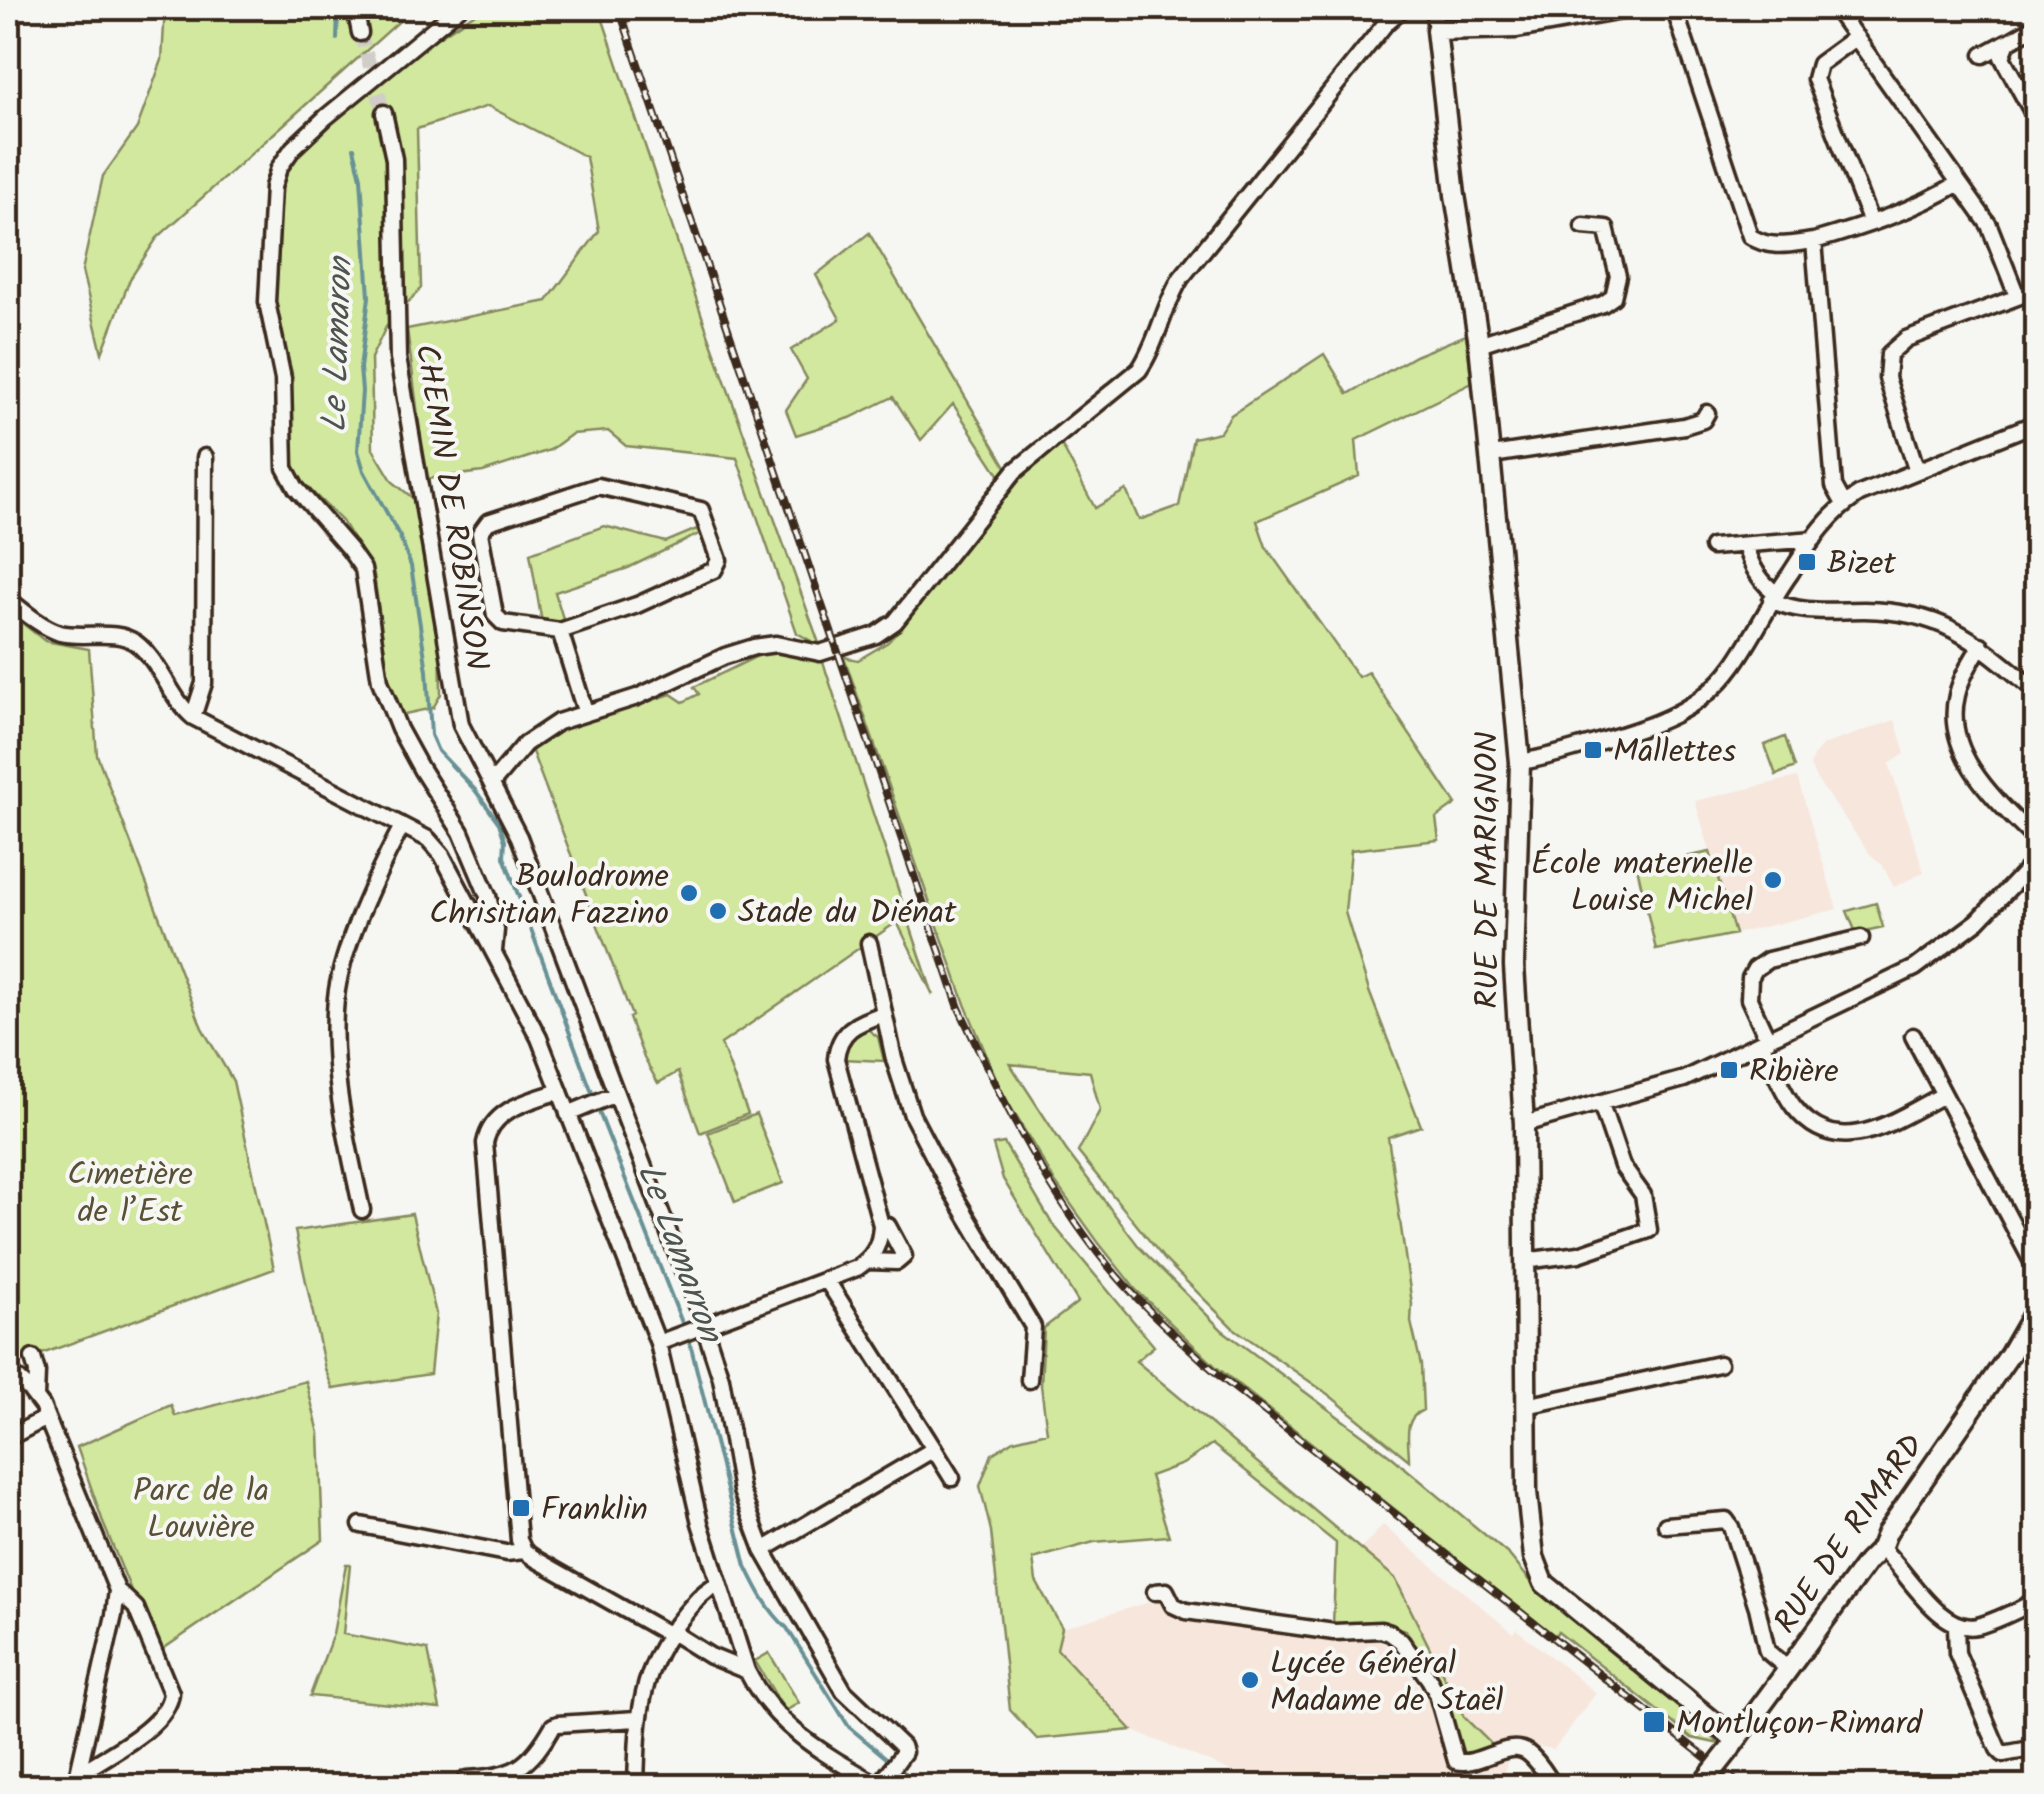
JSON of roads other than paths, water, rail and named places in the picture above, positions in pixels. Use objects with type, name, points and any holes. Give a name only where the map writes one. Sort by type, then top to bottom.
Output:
[{"type":"street","points":[[355,8],[360,34]]},
{"type":"street","points":[[458,8],[326,118],[293,148],[279,168],[273,187],[267,302],[283,379],[285,468],[296,488],[350,549],[362,569],[380,681],[414,756],[462,832],[488,896],[496,930],[494,952]]},
{"type":"street","points":[[493,782],[539,733],[585,712],[674,682],[725,656],[776,644],[820,652],[876,635],[896,622],[1015,471],[1138,370],[1149,356],[1171,294],[1181,278],[1386,23],[1404,8]]},
{"type":"street","name":"RUE DE MARIGNON","points":[[1433,8],[1492,456],[1520,762],[1514,966],[1524,1124],[1527,1492],[1534,1557],[1544,1583],[1734,1744]]},
{"type":"street","points":[[1436,30],[1517,28],[1626,8]]},
{"type":"street","points":[[1674,8],[1750,236],[1761,244],[1814,242],[1872,223],[1940,195],[1958,183]]},
{"type":"street","points":[[1835,8],[1989,226],[2017,296]]},
{"type":"street","points":[[1983,55],[2036,26]]},
{"type":"street","points":[[1856,37],[1820,64],[1815,79],[1872,223]]},
{"type":"street","points":[[2008,42],[2002,57],[2036,119]]},
{"type":"street","name":"CHEMIN DE ROBINSON","points":[[384,113],[394,160],[398,358],[461,725],[519,837],[610,1097],[697,1328],[722,1378],[741,1491],[763,1550],[844,1690],[902,1746],[901,1757],[879,1786]]},
{"type":"street","points":[[1479,344],[1613,298],[1618,276],[1606,228],[1583,226]]},
{"type":"street","points":[[1814,242],[1834,486],[1844,504]]},
{"type":"street","points":[[1918,471],[1887,378],[1889,354],[1906,339],[2036,290]]},
{"type":"street","points":[[1492,456],[1684,426],[1703,420],[1707,413]]},
{"type":"street","points":[[1520,762],[1653,726],[1690,707],[1713,690],[1733,666],[1814,538],[1844,504],[2036,424]]},
{"type":"street","points":[[193,716],[204,683],[205,457]]},
{"type":"street","points":[[598,486],[702,510],[719,560],[714,570],[637,604],[560,631],[503,623],[494,615],[480,533],[488,522],[598,486]]},
{"type":"street","points":[[1712,548],[1814,538]]},
{"type":"street","points":[[1745,545],[1748,558],[1774,597],[1794,609],[1880,611],[1934,619],[1980,645],[2036,691]]},
{"type":"street","points":[[8,600],[56,632],[117,636],[133,641],[193,716],[436,845],[539,1038],[658,1343],[683,1456],[747,1671],[757,1691],[791,1731],[879,1786]]},
{"type":"street","points":[[560,631],[585,712]]},
{"type":"street","points":[[1980,645],[1956,698],[1961,746],[1987,791],[2036,840]]},
{"type":"street","points":[[362,1210],[339,1102],[336,996],[349,949],[383,862],[402,826]]},
{"type":"street","points":[[1524,1124],[1684,1079],[1935,956],[1978,921],[2036,860]]},
{"type":"street","points":[[1862,938],[1768,960],[1750,978],[1749,998],[1792,1104],[1807,1122],[1826,1132],[1852,1136],[1876,1130],[1943,1096]]},
{"type":"street","points":[[869,943],[894,1060],[912,1114],[1032,1326],[1028,1380]]},
{"type":"street","points":[[868,1261],[877,1249],[881,1225],[836,1059],[842,1035],[850,1027],[883,1014]]},
{"type":"street","points":[[1912,1036],[2036,1269]]},
{"type":"street","points":[[524,1551],[519,1540],[485,1143],[488,1130],[498,1117],[514,1107],[560,1091]]},
{"type":"street","points":[[568,1114],[610,1097]]},
{"type":"street","points":[[1524,1260],[1579,1254],[1649,1230],[1643,1195],[1622,1166],[1601,1104]]},
{"type":"street","points":[[658,1343],[868,1261],[897,1262],[904,1256],[888,1226],[881,1225]]},
{"type":"street","points":[[826,1279],[952,1478]]},
{"type":"street","name":"RUE DE RIMARD","points":[[1702,1786],[1867,1562],[1882,1548],[1887,1532],[2010,1354],[2036,1309]]},
{"type":"street","points":[[33,1358],[36,1396]]},
{"type":"street","points":[[1526,1406],[1719,1364]]},
{"type":"street","points":[[8,1370],[36,1396],[117,1590],[136,1608],[171,1693],[170,1704],[160,1720],[76,1781]]},
{"type":"street","points":[[8,1438],[46,1418]]},
{"type":"street","points":[[763,1550],[934,1449]]},
{"type":"street","points":[[1666,1525],[1726,1520],[1752,1591],[1766,1651],[1789,1670]]},
{"type":"street","points":[[361,1525],[506,1552],[524,1551],[698,1649],[747,1671]]},
{"type":"street","points":[[1882,1548],[1939,1614],[1956,1626],[1973,1627],[2036,1602]]},
{"type":"street","points":[[636,1786],[638,1719],[658,1649],[702,1594],[718,1584]]},
{"type":"street","points":[[76,1781],[117,1590]]},
{"type":"street","points":[[1156,1592],[1166,1592],[1173,1605],[1186,1611],[1334,1632],[1390,1633],[1401,1641],[1430,1679],[1456,1761],[1471,1763],[1515,1748],[1523,1750],[1554,1786]]},
{"type":"street","points":[[1956,1626],[1956,1654],[1998,1749],[2004,1754],[2036,1748]]},
{"type":"street","points":[[466,1779],[488,1778],[522,1766],[534,1758],[558,1724],[638,1719]]},
{"type":"waterway","name":"Le Lamaron","points":[[337,39],[338,8]]},
{"type":"waterway","name":"Le Lamaron","points":[[354,148],[361,178],[369,297],[360,368],[358,451],[411,566],[427,671],[431,735],[438,751],[475,790],[499,823],[505,841],[504,857],[594,1098]]},
{"type":"waterway","name":"Le Lamarron","points":[[597,1107],[690,1343],[746,1566],[849,1727],[890,1761]]},
{"type":"waterway","name":"Le Lamarron","points":[[898,1767],[920,1786]]},
{"type":"tunnel","points":[[360,33],[384,113]]},
{"type":"railway","points":[[619,8],[959,1008],[1005,1104],[1057,1195],[1127,1287],[1222,1378],[1742,1786]]},
{"type":"place","name":"Bizet","points":[[1807,562]]},
{"type":"place","name":"Mallettes","points":[[1593,750]]},
{"type":"place","name":"École maternelle Louise Michel","points":[[1773,880]]},
{"type":"place","name":"Boulodrome Chrisitian Fazzino","points":[[689,893]]},
{"type":"place","name":"Stade du Diénat","points":[[718,911]]},
{"type":"place","name":"Ribière","points":[[1729,1070]]},
{"type":"place","name":"Franklin","points":[[521,1508]]},
{"type":"place","name":"Lycée Général Madame de Staël","points":[[1250,1680]]},
{"type":"place","name":"Montluçon-Rimard","points":[[1654,1722]]},
{"type":"park label","name":"Cimetière de l’Est","points":[[130,1192]]},
{"type":"park label","name":"Parc de la Louvière","points":[[201,1508]]}]
